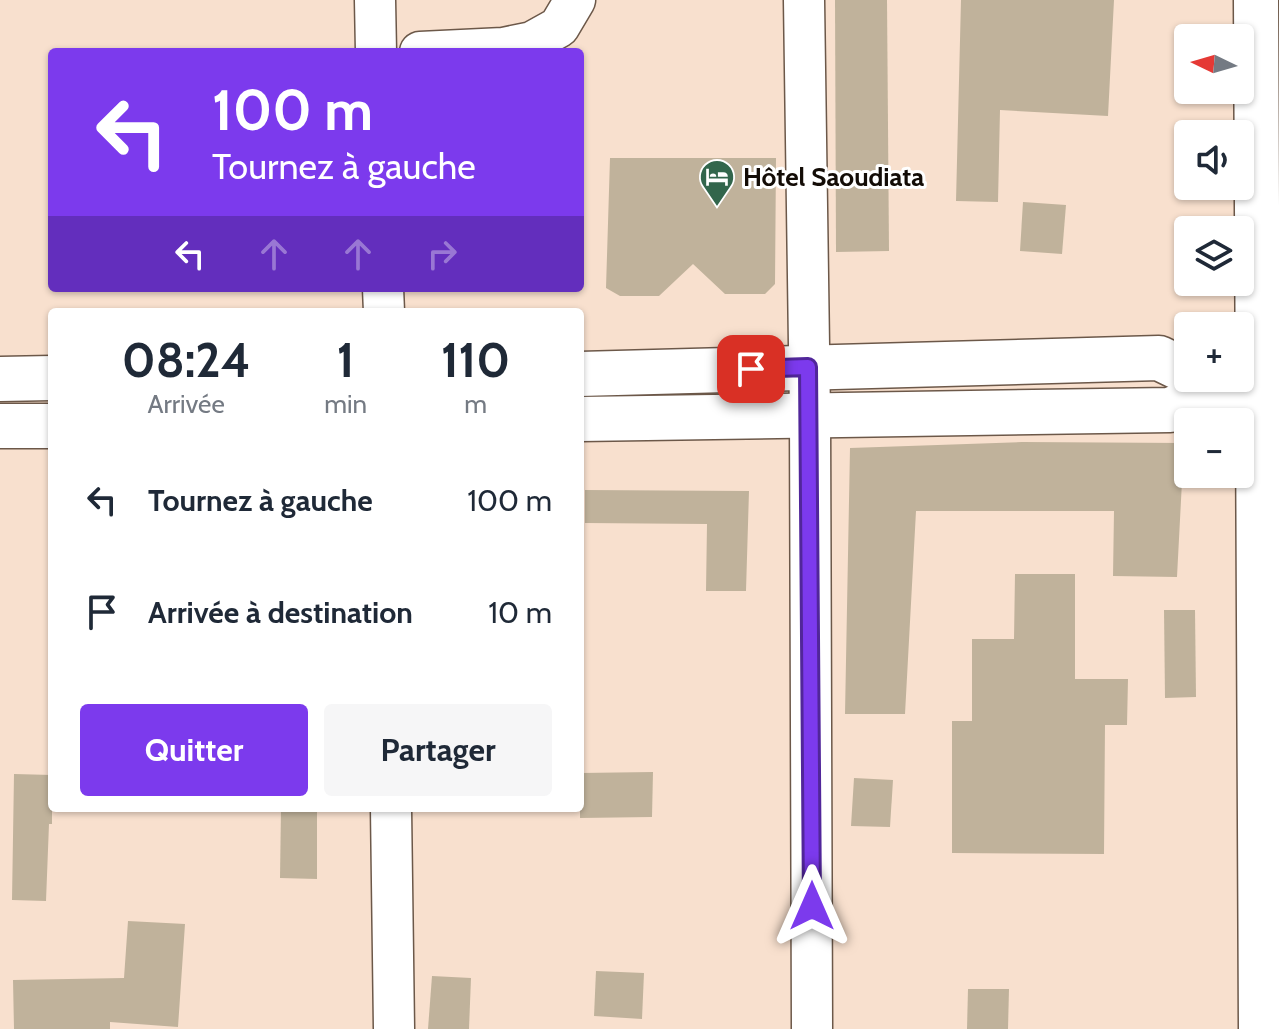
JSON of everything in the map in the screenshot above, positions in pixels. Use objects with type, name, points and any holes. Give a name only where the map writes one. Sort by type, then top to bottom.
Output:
[{"type":"main road","points":[[1256,0],[1240,394],[1261,1029]]},
{"type":"main road","points":[[584,374],[1159,358],[1240,394]]},
{"type":"main road","points":[[0,379],[48,378]]},
{"type":"main road","points":[[584,419],[1170,410],[1240,394]]},
{"type":"main road","points":[[0,426],[48,426]]},
{"type":"street","points":[[375,0],[376,48]]},
{"type":"street","points":[[503,48],[532,42],[559,27],[575,0]]},
{"type":"street","points":[[804,0],[810,415],[812,1029]]},
{"type":"street","points":[[391,812],[394,1029]]},
{"type":"building","points":[[835,0],[887,0],[889,251],[836,252]]},
{"type":"building","points":[[961,0],[1114,0],[1108,116],[1000,110],[998,202],[956,201]]},
{"type":"building","points":[[610,158],[776,158],[775,284],[765,294],[725,294],[693,264],[659,296],[620,296],[606,288]]},
{"type":"building","points":[[1023,202],[1066,205],[1062,254],[1020,251]]},
{"type":"building","points":[[1022,442],[1174,443],[1174,488],[1182,488],[1177,577],[1113,576],[1114,511],[916,511],[905,714],[845,714],[850,448]]},
{"type":"building","points":[[585,490],[749,491],[746,591],[706,591],[707,524],[585,523]]},
{"type":"building","points":[[1015,574],[1075,574],[1075,679],[1128,679],[1127,725],[1105,725],[1104,854],[952,853],[952,721],[972,721],[972,639],[1014,639]]},
{"type":"building","points":[[1164,610],[1195,610],[1196,697],[1165,698]]},
{"type":"building","points":[[653,772],[652,817],[580,818],[580,812],[584,812],[584,773]]},
{"type":"building","points":[[14,774],[48,775],[48,812],[52,812],[52,824],[49,824],[46,901],[12,900]]},
{"type":"building","points":[[854,778],[893,780],[890,827],[851,826]]},
{"type":"building","points":[[281,812],[317,812],[317,879],[280,878]]},
{"type":"building","points":[[128,921],[185,924],[178,1027],[110,1022],[110,1029],[14,1029],[13,980],[124,978]]},
{"type":"building","points":[[596,971],[644,973],[642,1019],[594,1016]]},
{"type":"building","points":[[432,976],[471,978],[469,1029],[428,1029]]},
{"type":"building","points":[[968,989],[1009,989],[1008,1029],[967,1029]]},
{"type":"place","name":"Hôtel Saoudiata","points":[[717,208]]},
{"type":"route","points":[[751,369],[808,367],[812,906]]}]
